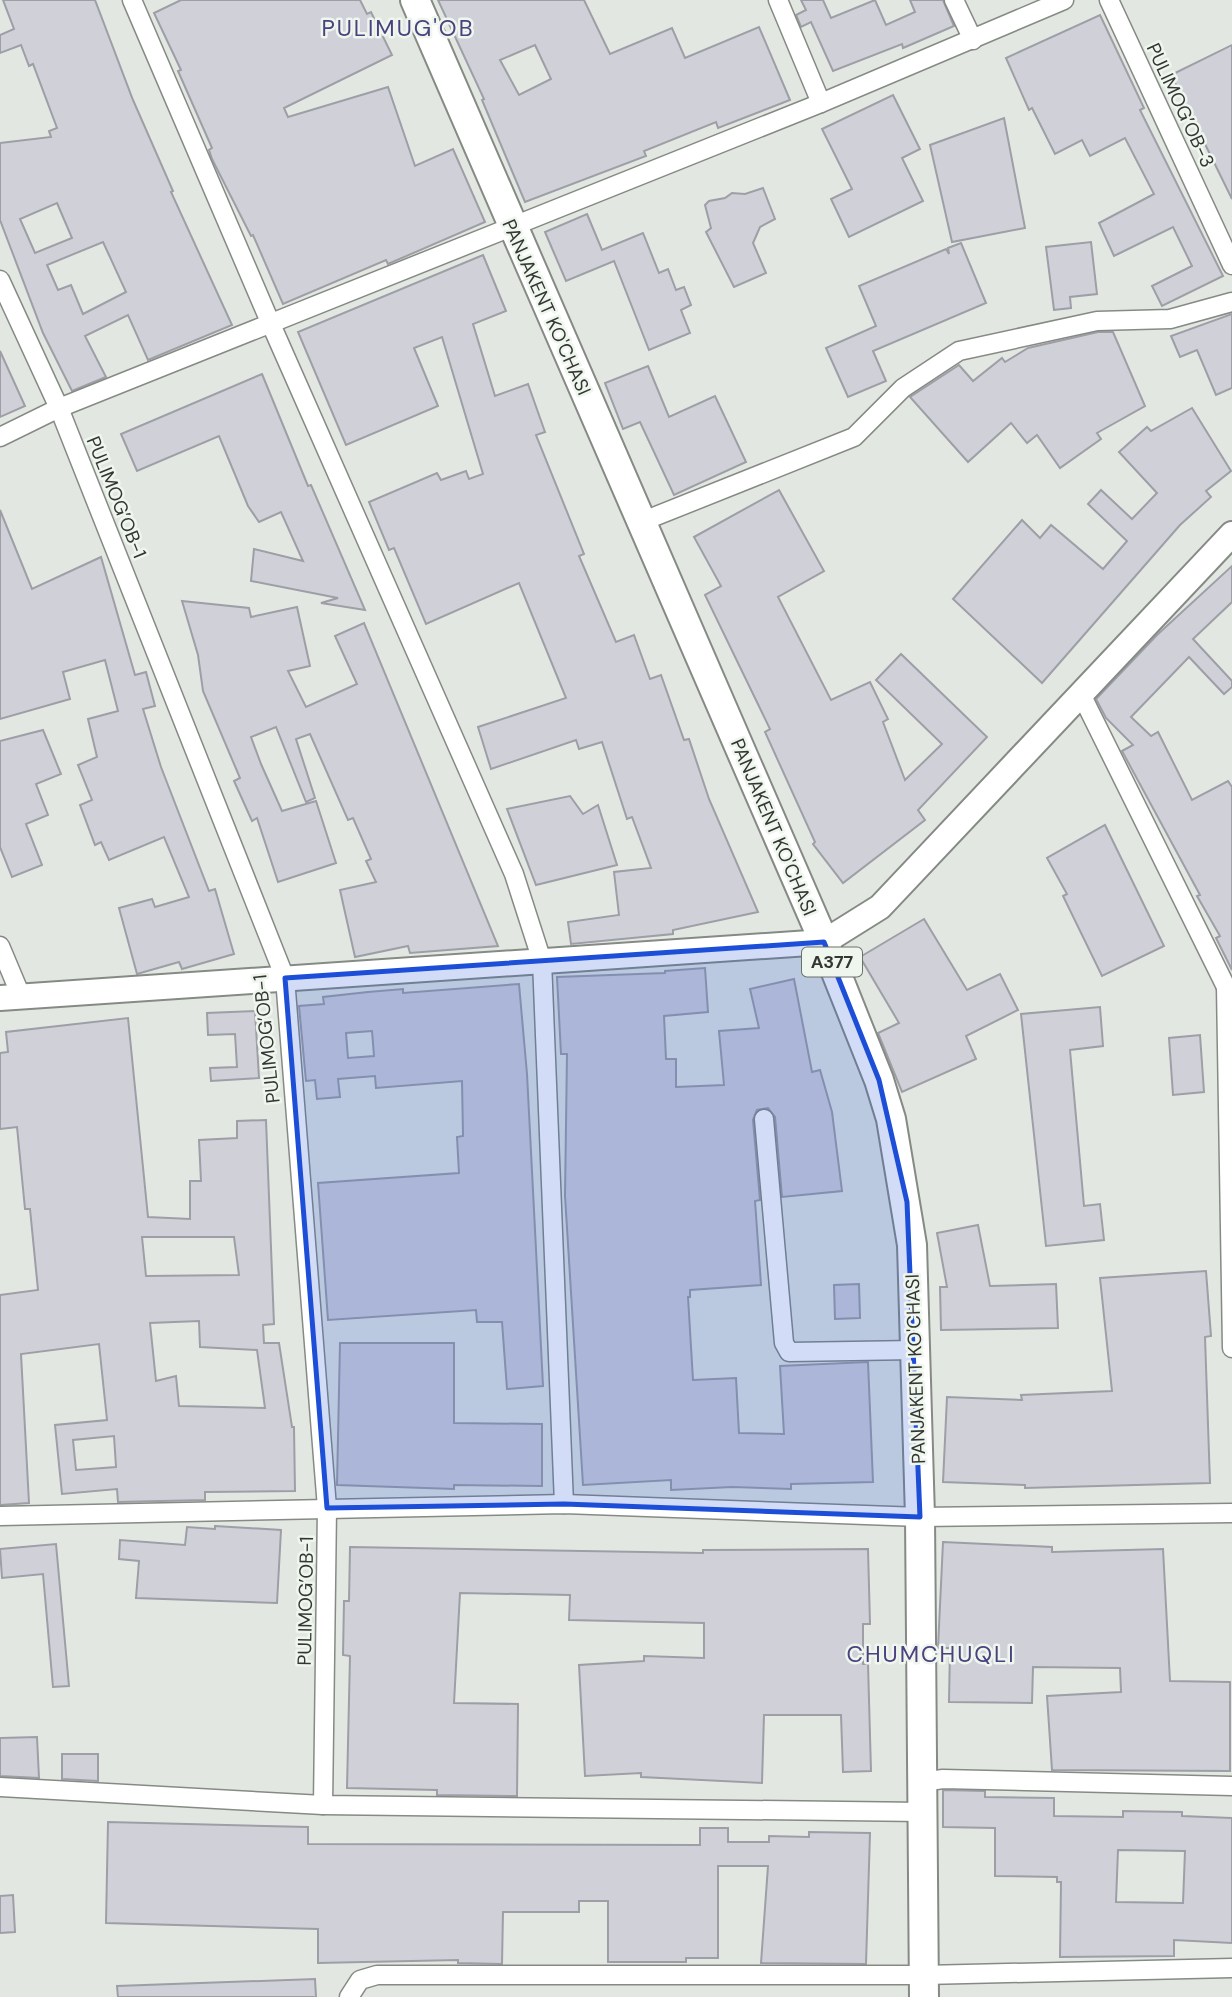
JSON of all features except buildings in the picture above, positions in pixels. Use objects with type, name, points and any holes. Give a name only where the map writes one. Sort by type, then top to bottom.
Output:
[{"type":"main road","name":"PANJAKENT KO'CHASI","points":[[415,0],[511,228],[824,942],[879,1080],[891,1119],[912,1245],[920,1517],[924,1986]]},
{"type":"street","points":[[132,0],[270,322],[514,874],[542,961],[565,1504]]},
{"type":"street","points":[[778,0],[821,103]]},
{"type":"street","points":[[954,0],[973,40]]},
{"type":"street","points":[[0,437],[59,408],[821,103],[1064,0]]},
{"type":"street","name":"PULIMOG’OB-3","points":[[1109,0],[1232,265]]},
{"type":"street","name":"PULIMOG’OB-1","points":[[0,280],[59,408],[285,978],[327,1508],[323,1805]]},
{"type":"street","points":[[642,522],[854,437],[903,387],[959,352],[1097,321],[1170,319],[1232,302]]},
{"type":"street","points":[[0,946],[11,997],[824,942],[880,907],[1232,534]]},
{"type":"street","points":[[1081,694],[1229,992],[1232,1348]]},
{"type":"street","points":[[764,1119],[784,1343],[789,1352],[915,1350]]},
{"type":"street","points":[[0,1516],[565,1504],[920,1517],[1232,1513]]},
{"type":"street","points":[[922,1782],[943,1779],[1232,1786]]},
{"type":"street","points":[[0,1787],[323,1805],[923,1812]]},
{"type":"street","points":[[349,1997],[360,1980],[377,1975],[924,1986],[1232,1968]]},
{"type":"highlighted area","points":[[824,942],[879,1080],[907,1202],[920,1517],[564,1504],[327,1508],[285,978]]},
{"type":"district","name":"PULIMUG'OB","points":[[398,28]]},
{"type":"district","name":"CHUMCHUQLI","points":[[931,1654]]}]
